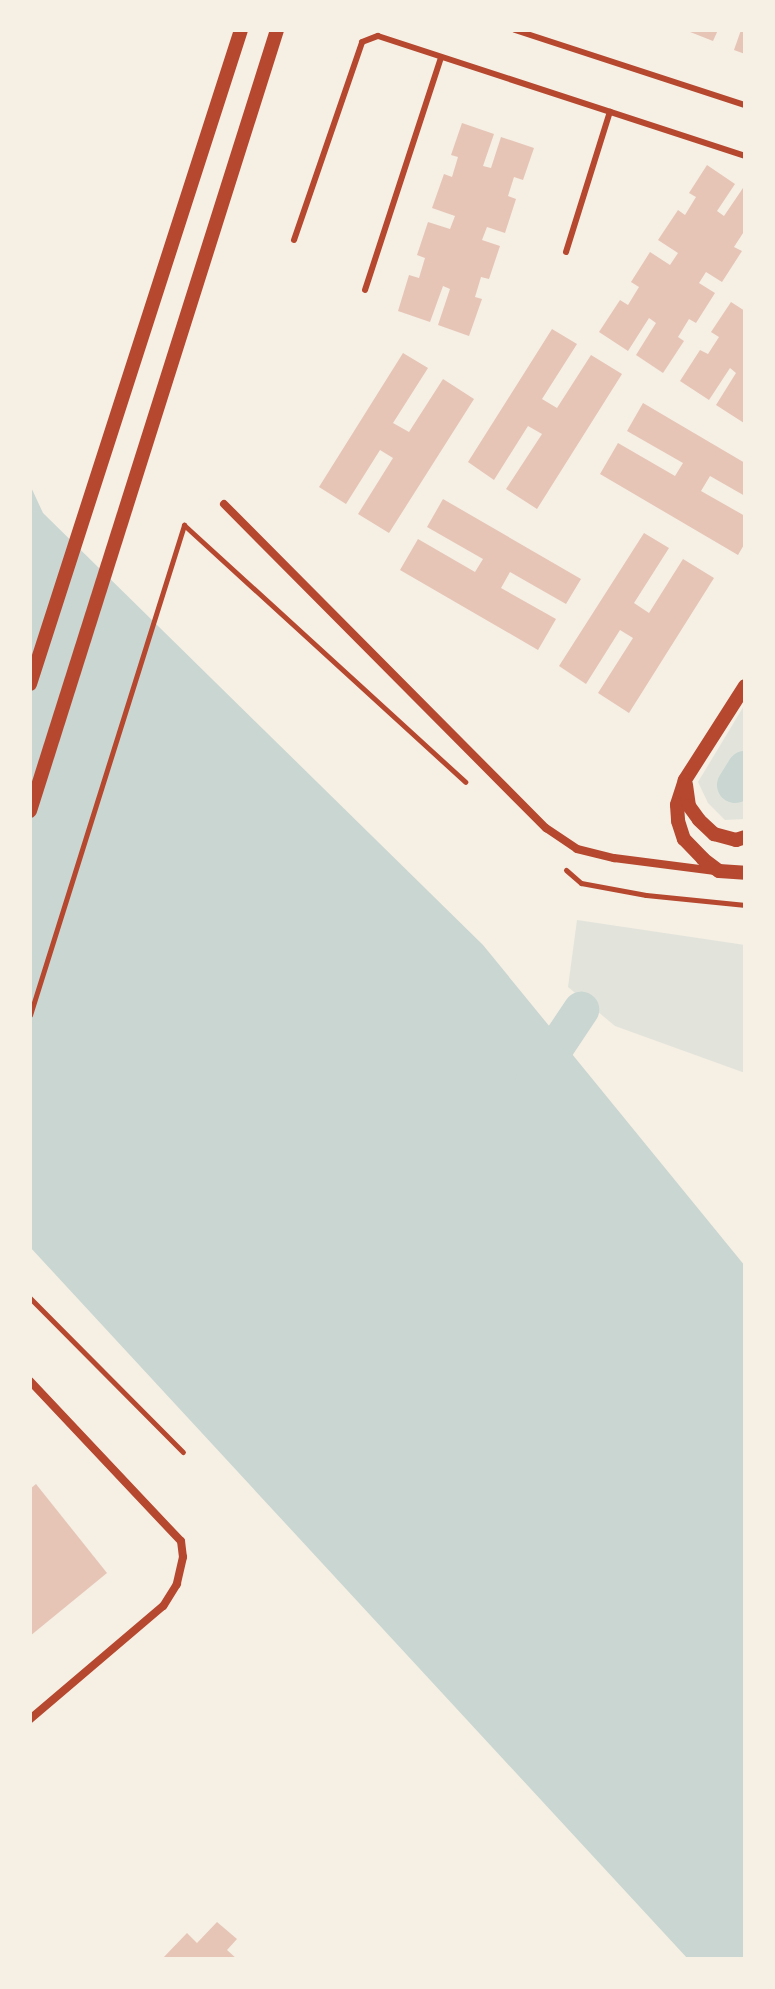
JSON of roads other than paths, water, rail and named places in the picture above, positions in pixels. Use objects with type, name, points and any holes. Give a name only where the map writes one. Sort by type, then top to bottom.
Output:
[{"type":"street","points":[[30,684],[241,30]]},
{"type":"street","points":[[30,811],[277,30]]},
{"type":"street","points":[[224,504],[546,828],[577,849],[614,858],[745,873]]},
{"type":"street","points":[[719,871],[684,839],[677,805],[685,780],[745,686]]},
{"type":"street","points":[[685,780],[689,806],[699,820],[714,834],[736,840],[745,837]]},
{"type":"street","points":[[30,1381],[181,1541],[183,1557],[177,1584],[163,1606],[30,1719]]},
{"type":"lane","points":[[515,30],[745,105]]},
{"type":"lane","points":[[294,240],[362,42],[378,36],[745,156]]},
{"type":"lane","points":[[365,290],[441,58]]},
{"type":"lane","points":[[566,252],[610,112]]},
{"type":"waterway","points":[[735,785],[745,769]]},
{"type":"waterway","points":[[533,1082],[581,1010]]}]
